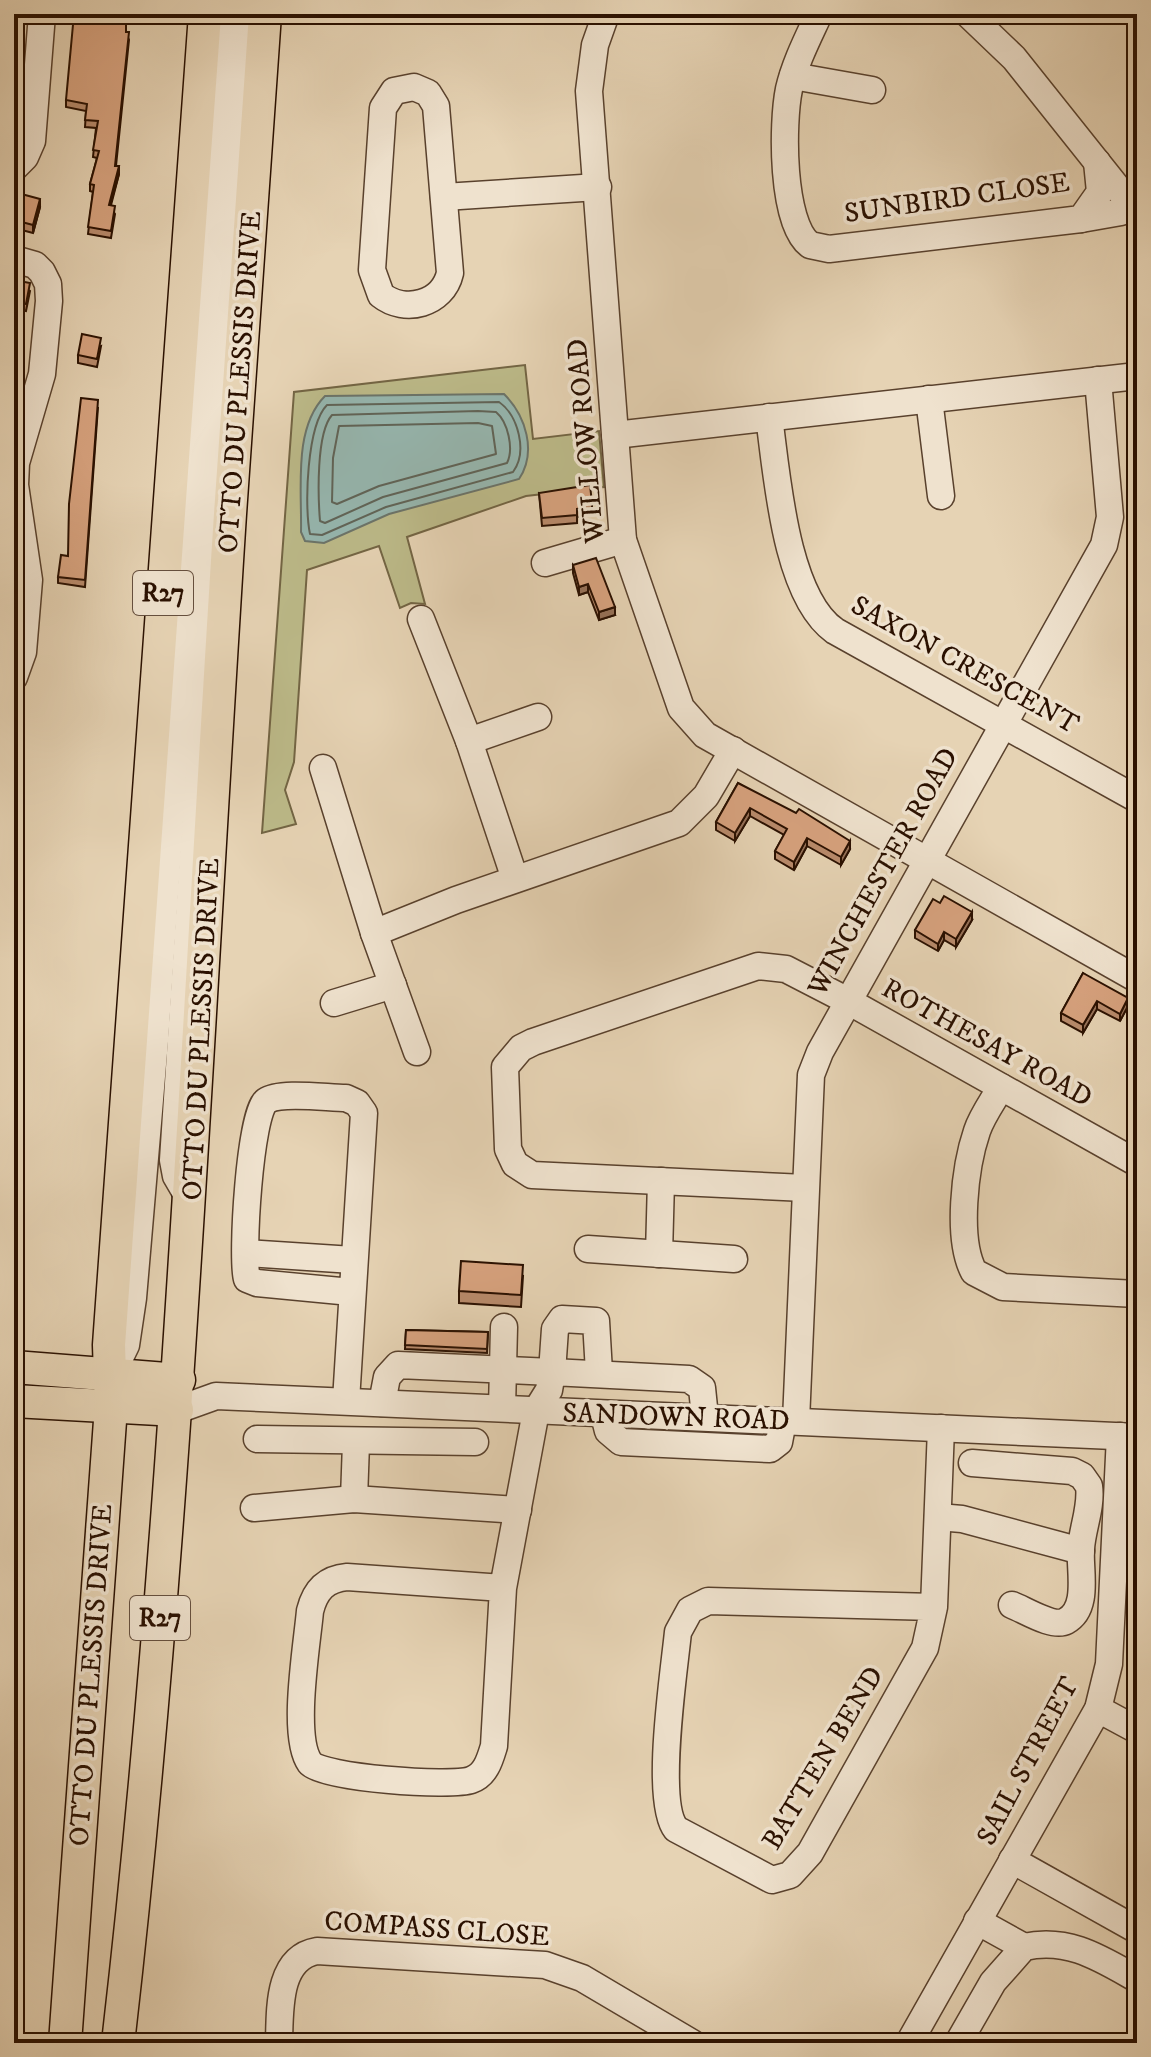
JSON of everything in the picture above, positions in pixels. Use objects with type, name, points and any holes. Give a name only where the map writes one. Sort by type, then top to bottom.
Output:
[{"type":"main road","name":"OTTO DU PLESSIS DRIVE","points":[[65,2043],[111,1407],[109,1345],[147,783],[205,14]]},
{"type":"main road","name":"OTTO DU PLESSIS DRIVE","points":[[118,2043],[142,1827],[178,1395],[229,528],[265,14]]},
{"type":"main road","name":"SANDOWN ROAD","points":[[14,1367],[112,1374],[178,1395]]},
{"type":"main road","name":"SANDOWN ROAD","points":[[14,1401],[111,1407],[178,1395]]},
{"type":"street","points":[[14,168],[25,157],[32,141],[42,14]]},
{"type":"street","points":[[112,1374],[126,1345],[133,1298],[155,1041],[225,14]]},
{"type":"street","points":[[191,1201],[176,1176],[173,1160],[248,14]]},
{"type":"street","name":"WILLOW ROAD","points":[[606,14],[595,45],[589,91],[623,540],[681,708],[695,728],[1137,979]]},
{"type":"street","name":"SUNBIRD CLOSE","points":[[819,14],[793,76],[785,112],[793,223],[810,245],[829,249],[1081,219],[1100,192],[1097,162],[1014,58],[968,14]]},
{"type":"street","points":[[793,76],[872,90]]},
{"type":"street","points":[[400,88],[422,89],[436,106],[444,197],[450,265],[445,288],[423,303],[402,304],[387,299],[376,288],[372,270],[383,108],[389,96],[400,88]]},
{"type":"street","points":[[444,197],[598,187]]},
{"type":"street","points":[[14,259],[35,265],[42,272],[48,284],[49,301],[42,374],[16,463],[15,485],[29,580],[23,652],[14,677]]},
{"type":"street","points":[[615,435],[1137,376]]},
{"type":"street","name":"WINCHESTER ROAD","points":[[789,1421],[811,1075],[848,1001],[1107,536],[1110,517],[1098,380]]},
{"type":"street","points":[[929,399],[941,496]]},
{"type":"street","name":"SAXON CRESCENT","points":[[769,417],[783,518],[804,589],[820,620],[1137,799]]},
{"type":"street","points":[[545,563],[623,540]]},
{"type":"street","points":[[421,619],[469,741],[515,879]]},
{"type":"street","points":[[469,741],[538,717]]},
{"type":"street","points":[[374,933],[456,900],[679,823],[706,796],[733,750]]},
{"type":"street","points":[[323,768],[374,933],[417,1052]]},
{"type":"street","name":"ROTHESAY ROAD","points":[[805,1188],[538,1177],[521,1169],[508,1149],[503,1077],[511,1058],[533,1042],[758,966],[786,969],[1137,1163]]},
{"type":"street","points":[[334,1003],[393,985]]},
{"type":"street","points":[[1001,1087],[978,1127],[968,1164],[965,1245],[974,1272],[987,1282],[1003,1287],[1137,1294]]},
{"type":"street","points":[[346,1401],[364,1113],[357,1103],[346,1098],[277,1097],[259,1108],[252,1141],[246,1274],[251,1282],[351,1292]]},
{"type":"street","points":[[659,1254],[661,1181]]},
{"type":"street","points":[[588,1249],[734,1259]]},
{"type":"street","points":[[246,1253],[353,1260]]},
{"type":"street","points":[[503,1588],[347,1577],[331,1580],[319,1589],[310,1611],[302,1722],[305,1754],[313,1767],[337,1775],[458,1782],[479,1776],[490,1760],[494,1746],[503,1588],[536,1411],[549,1390],[555,1329],[562,1319],[596,1321],[599,1372]]},
{"type":"street","points":[[502,1408],[504,1327]]},
{"type":"street","points":[[382,1403],[387,1377],[396,1365],[599,1372],[696,1382],[702,1388],[715,1446]]},
{"type":"street","name":"SANDOWN ROAD","points":[[178,1395],[1129,1437]]},
{"type":"street","points":[[640,1414],[641,1443]]},
{"type":"street","points":[[604,1415],[611,1435],[621,1442],[774,1448],[789,1421]]},
{"type":"street","name":"BATTEN BEND","points":[[934,1607],[708,1601],[690,1610],[678,1632],[665,1787],[668,1816],[676,1829],[761,1877],[782,1879],[799,1868],[925,1648],[934,1607],[941,1428]]},
{"type":"street","name":"SAIL STREET","points":[[909,2043],[1098,1709],[1109,1664],[1129,1437]]},
{"type":"street","points":[[257,1439],[356,1443],[475,1442]]},
{"type":"street","points":[[354,1499],[356,1443]]},
{"type":"street","points":[[972,1463],[1067,1470],[1082,1476],[1090,1492],[1081,1551],[1083,1584],[1074,1612],[1066,1621],[1052,1621],[1012,1605]]},
{"type":"street","points":[[254,1508],[354,1499],[518,1510]]},
{"type":"street","points":[[938,1517],[962,1519],[1081,1551]]},
{"type":"street","points":[[1098,1709],[1137,1730]]},
{"type":"street","points":[[1012,1860],[1137,1930]]},
{"type":"street","points":[[977,1921],[1024,1947],[1056,1944],[1083,1949],[1137,1979]]},
{"type":"street","points":[[958,2043],[993,1982],[1024,1947]]},
{"type":"street","name":"COMPASS CLOSE","points":[[279,2043],[285,1982],[294,1962],[308,1952],[340,1951],[554,1967],[582,1978],[692,2043]]},
{"type":"shaded area","points":[[525,365],[533,439],[599,431],[604,487],[526,496],[407,537],[425,604],[411,603],[400,608],[379,546],[307,570],[294,762],[285,790],[296,824],[262,833],[294,392]]},
{"type":"water","points":[[504,394],[523,423],[528,446],[519,479],[389,514],[324,543],[305,541],[301,532],[301,460],[308,425],[325,396]]},
{"type":"building","points":[[74,14],[105,21],[105,14],[126,14],[126,32],[129,32],[115,166],[119,166],[109,205],[115,206],[111,231],[88,227],[94,185],[90,184],[99,151],[93,150],[98,121],[85,120],[87,104],[66,100]]},
{"type":"building","points":[[14,192],[40,199],[33,225],[14,220]]},
{"type":"building","points":[[14,280],[30,283],[26,304],[14,301]]},
{"type":"building","points":[[82,334],[101,338],[97,359],[78,355]]},
{"type":"building","points":[[81,398],[98,400],[85,580],[58,577],[61,555],[68,556],[69,504]]},
{"type":"building","points":[[590,485],[592,503],[585,503],[585,508],[577,509],[577,515],[542,518],[539,493]]},
{"type":"building","points":[[596,558],[615,607],[599,612],[588,584],[579,587],[573,565]]},
{"type":"building","points":[[738,783],[796,813],[799,809],[850,841],[841,857],[807,838],[794,862],[775,851],[787,829],[750,808],[735,833],[716,822]]},
{"type":"building","points":[[944,896],[972,912],[956,939],[944,932],[938,944],[915,930],[933,899],[940,903]]},
{"type":"building","points":[[1083,973],[1128,998],[1120,1014],[1097,1001],[1083,1025],[1061,1013]]},
{"type":"building","points":[[461,1261],[523,1265],[521,1295],[459,1291]]},
{"type":"building","points":[[406,1330],[488,1332],[487,1349],[405,1345]]}]
